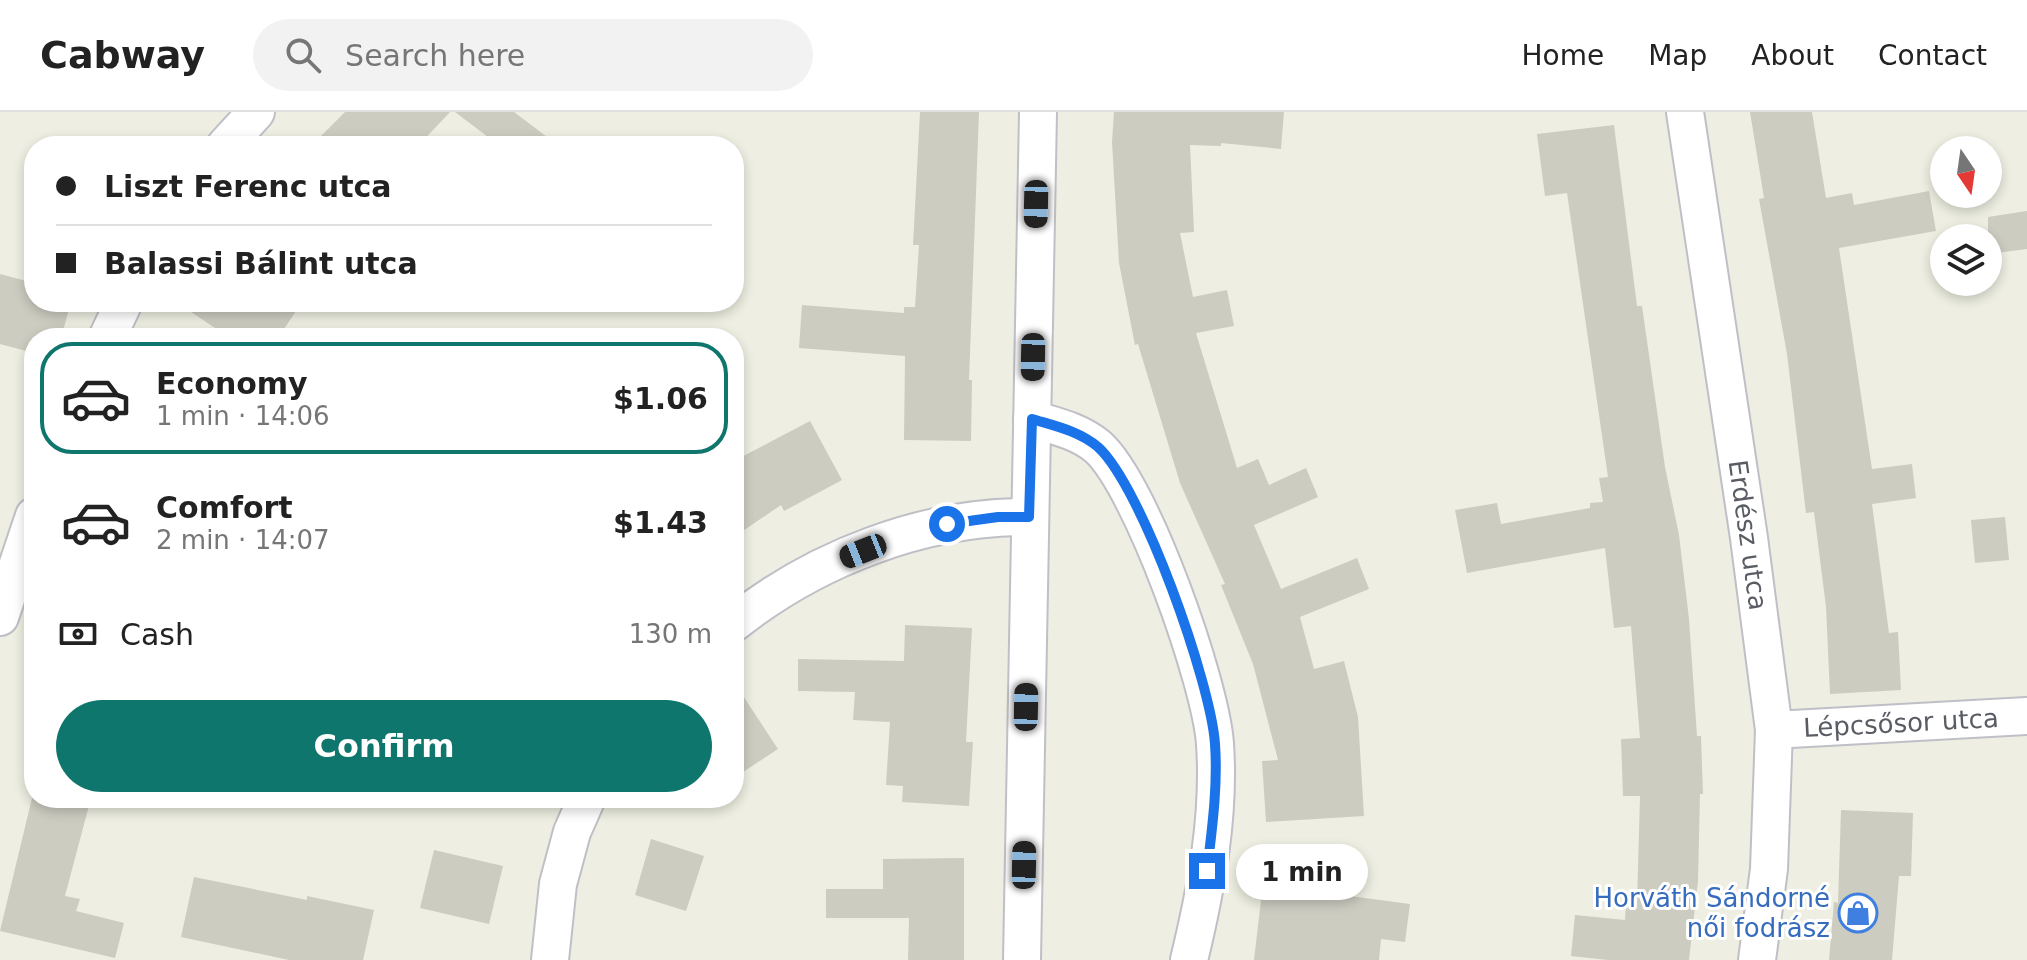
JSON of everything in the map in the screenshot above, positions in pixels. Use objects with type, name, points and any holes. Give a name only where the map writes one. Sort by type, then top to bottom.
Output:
[{"type":"street","points":[[234,136],[256,112]]},
{"type":"street","points":[[1022,960],[1038,112]]},
{"type":"street","name":"Erdész utca","points":[[1685,112],[1749,538],[1774,730],[1769,869],[1757,960]]},
{"type":"street","points":[[1032,419],[1074,431],[1098,448],[1122,478],[1154,545],[1198,666],[1215,743],[1215,790],[1204,899],[1189,960]]},
{"type":"street","points":[[744,616],[784,586],[891,540],[947,524],[998,517],[1029,517]]},
{"type":"street","points":[[0,617],[24,546]]},
{"type":"street","name":"Lépcsősor utca","points":[[1774,730],[2027,716]]},
{"type":"street","points":[[550,960],[558,884],[572,832],[583,808]]},
{"type":"building","points":[[345,112],[450,112],[427,136],[321,136]]},
{"type":"building","points":[[455,112],[514,112],[546,136],[487,136]]},
{"type":"building","points":[[920,112],[979,112],[969,380],[972,380],[971,441],[904,440],[905,356],[799,348],[802,305],[904,313],[904,307],[915,307],[919,245],[913,245]]},
{"type":"building","points":[[1114,112],[1284,112],[1281,149],[1221,143],[1221,146],[1190,145],[1194,232],[1180,233],[1193,297],[1227,290],[1234,326],[1196,333],[1237,468],[1258,459],[1269,485],[1306,468],[1318,497],[1254,525],[1281,589],[1357,558],[1369,589],[1300,617],[1314,669],[1344,661],[1358,717],[1364,816],[1266,822],[1262,761],[1278,760],[1253,664],[1221,585],[1225,584],[1180,483],[1138,344],[1135,345],[1119,263],[1112,142]]},
{"type":"building","points":[[1750,112],[1812,112],[1826,198],[1852,193],[1854,205],[1929,191],[1935,224],[1930,224],[1930,232],[1839,248],[1872,469],[1912,464],[1916,498],[1872,504],[1889,633],[1898,632],[1901,690],[1830,694],[1826,607],[1814,512],[1806,513],[1787,354],[1759,199],[1764,198]]},
{"type":"building","points":[[1614,125],[1637,306],[1642,306],[1665,467],[1679,535],[1689,619],[1697,736],[1701,736],[1703,794],[1700,794],[1698,881],[1689,960],[1608,960],[1571,956],[1575,915],[1625,920],[1626,904],[1637,905],[1640,796],[1623,796],[1621,739],[1640,738],[1631,626],[1614,628],[1605,548],[1467,573],[1455,510],[1497,503],[1501,524],[1590,508],[1590,503],[1603,502],[1599,478],[1608,477],[1567,193],[1545,196],[1537,134]]},
{"type":"building","points":[[2027,211],[2027,249],[2002,252],[2002,224],[1988,224],[1988,217]]},
{"type":"building","points":[[0,274],[24,280],[24,312],[68,312],[64,328],[24,328],[24,350],[0,344]]},
{"type":"building","points":[[191,312],[295,312],[285,328],[215,328]]},
{"type":"building","points":[[810,421],[842,480],[784,511],[781,505],[744,530],[744,456]]},
{"type":"building","points":[[2005,517],[2009,560],[1975,563],[1971,520]]},
{"type":"building","points":[[905,625],[972,628],[966,742],[973,742],[969,806],[902,802],[903,786],[886,785],[890,722],[853,720],[855,692],[798,691],[798,659],[904,661]]},
{"type":"building","points":[[744,697],[778,749],[744,771]]},
{"type":"building","points":[[30,808],[88,808],[65,896],[80,899],[76,911],[124,923],[115,958],[0,931]]},
{"type":"building","points":[[1841,810],[1913,813],[1911,876],[1899,876],[1892,960],[1829,960],[1834,902],[1838,903]]},
{"type":"building","points":[[651,839],[704,856],[686,911],[635,895]]},
{"type":"building","points":[[434,850],[503,866],[489,924],[420,908]]},
{"type":"building","points":[[964,858],[964,960],[908,960],[909,918],[826,918],[826,889],[883,889],[883,859]]},
{"type":"building","points":[[1265,866],[1318,872],[1317,887],[1328,888],[1327,893],[1410,904],[1405,942],[1381,939],[1379,960],[1254,960]]},
{"type":"building","points":[[194,877],[374,910],[363,960],[289,960],[181,937]]},
{"type":"place","name":"Horváth Sándorné női fodrász","points":[[1858,913]]},
{"type":"route","points":[[947,524],[998,517],[1029,517],[1032,419],[1074,431],[1098,448],[1122,478],[1154,545],[1194,653],[1209,706],[1215,743],[1215,777],[1207,871]]}]
